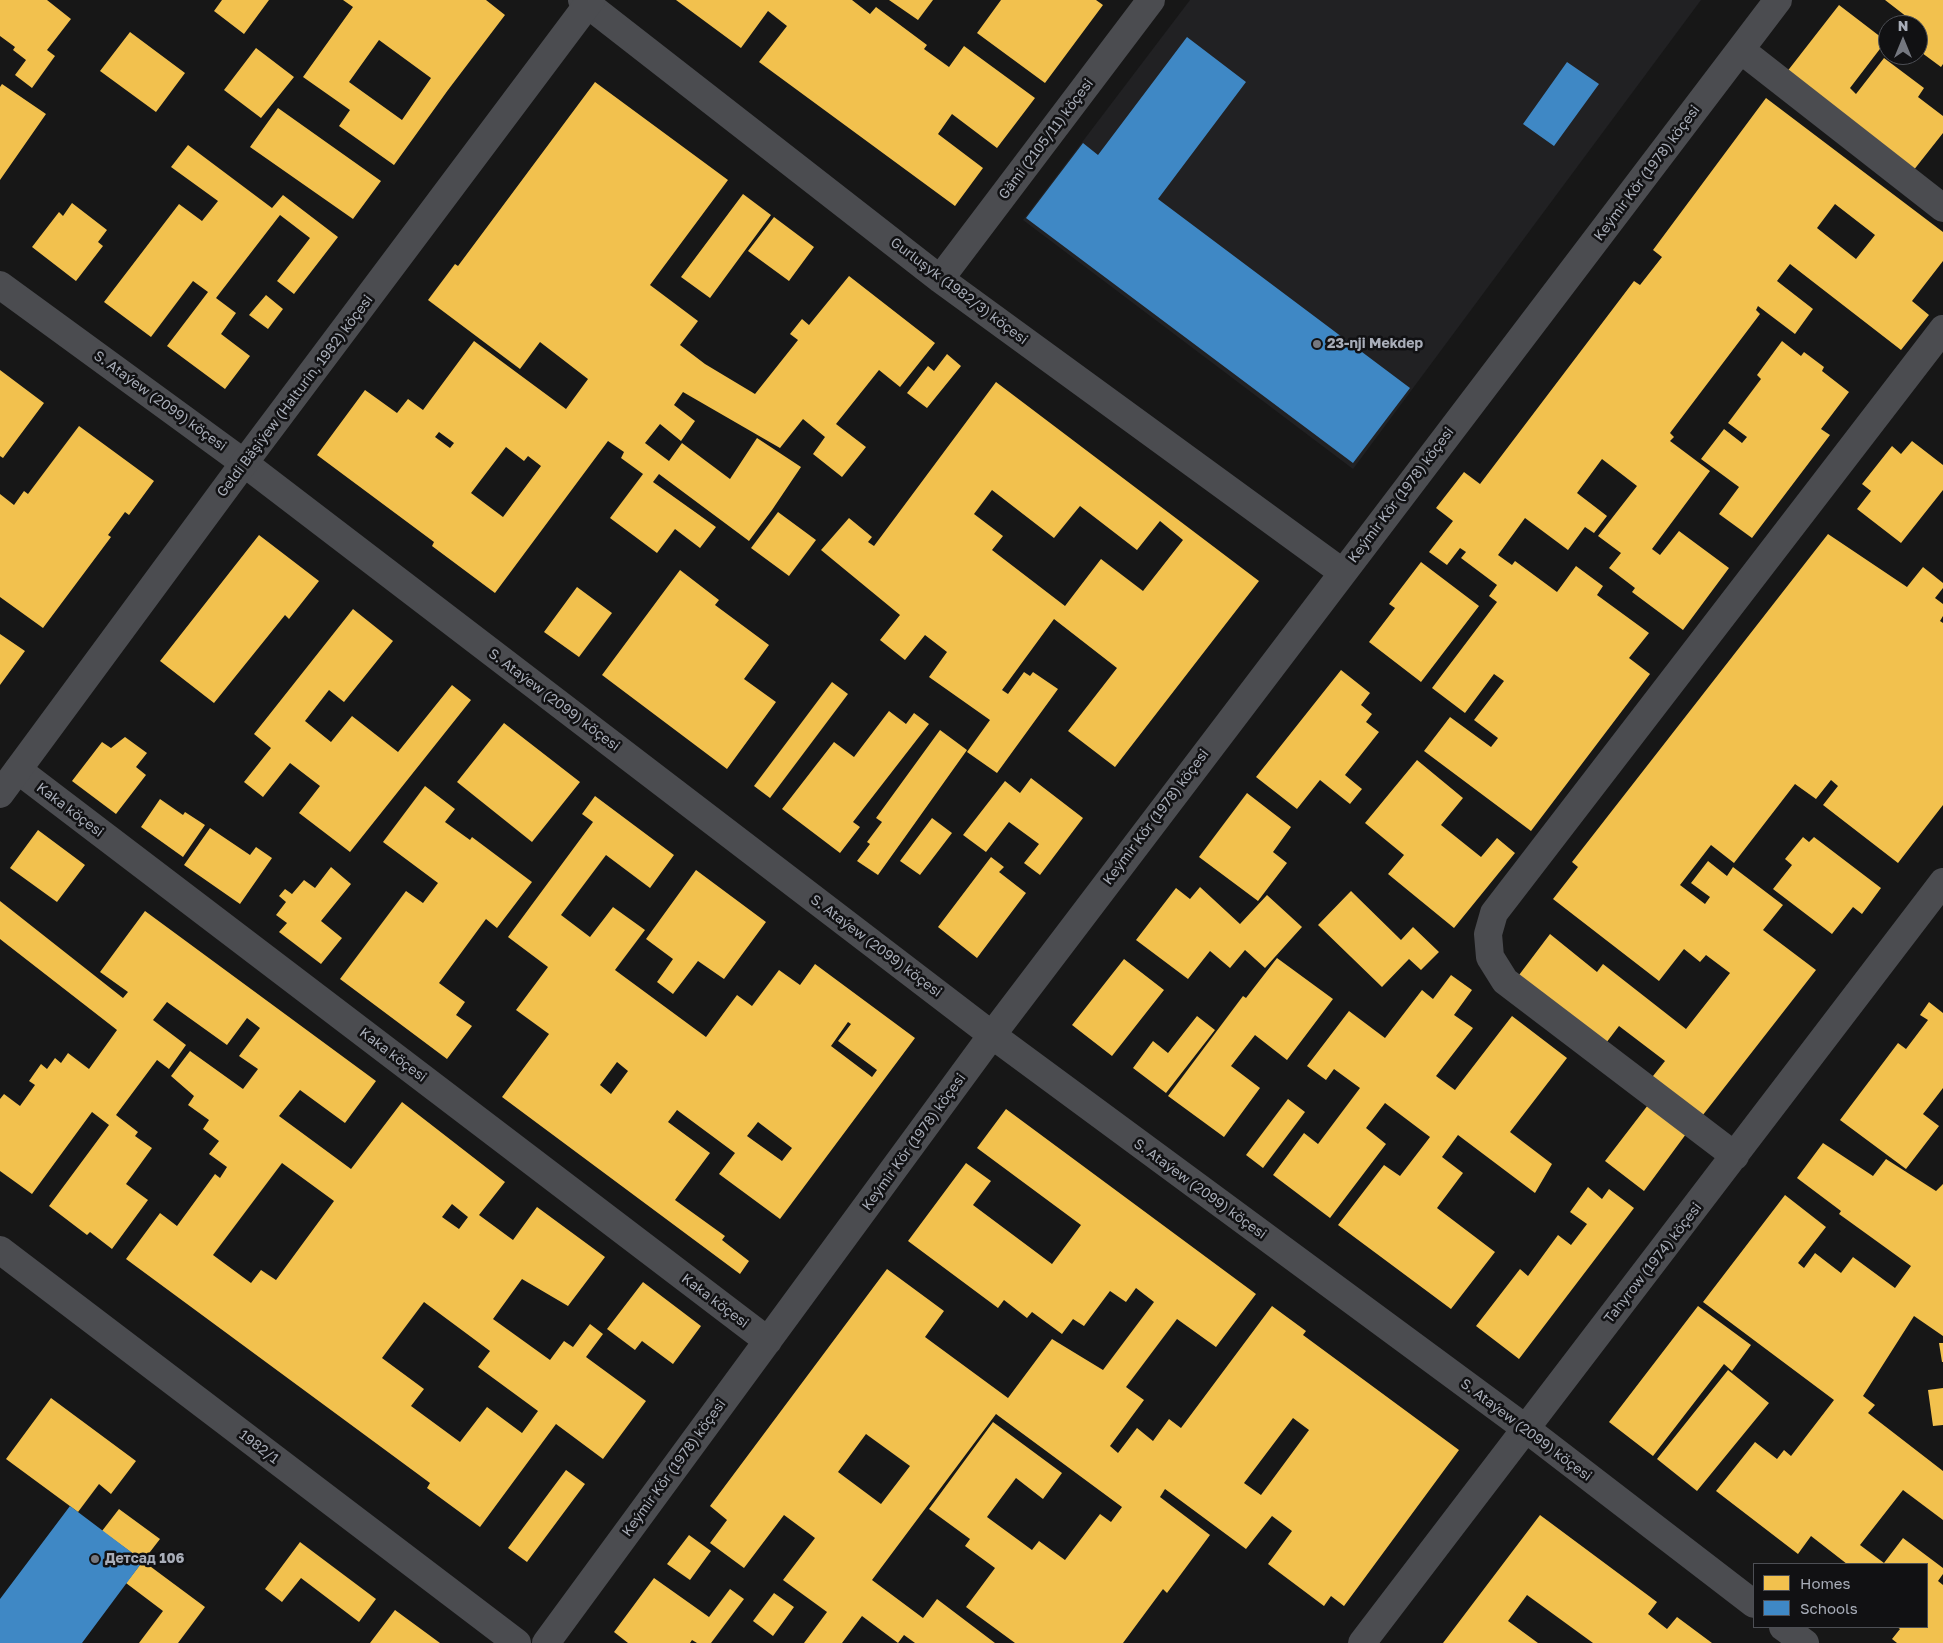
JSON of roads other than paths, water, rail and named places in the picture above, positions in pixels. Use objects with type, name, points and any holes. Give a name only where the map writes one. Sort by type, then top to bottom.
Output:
[{"type":"street","name":"Gämi (2105/11) köçesi","points":[[940,279],[1151,0]]},
{"type":"street","name":"Keýmir Kör (1978) köçesi","points":[[546,1643],[992,1035],[1778,0]]},
{"type":"street","name":"Gurluşyk (1982/3) köçesi","points":[[587,1],[940,279],[1342,572]]},
{"type":"street","name":"Geldi Bäşiýew (Halturin, 1982) köçesi","points":[[0,794],[587,1]]},
{"type":"street","points":[[1741,50],[1943,208]]},
{"type":"street","name":"S. Ataýew (2099) köçesi","points":[[0,285],[244,463],[992,1035],[1525,1428],[1753,1603]]},
{"type":"street","points":[[1735,1156],[1505,981],[1490,957],[1488,934],[1494,913],[1943,329]]},
{"type":"street","name":"Kaka köçesi","points":[[18,770],[768,1341]]},
{"type":"street","name":"Tahyrow (1974) köçesi","points":[[1362,1643],[1943,882]]},
{"type":"street","name":"1982/1","points":[[0,1250],[517,1643]]},
{"type":"street","points":[[1785,1628],[1804,1643]]},
{"type":"place","name":"23-nji Mekdep","points":[[1317,344]]},
{"type":"place","name":"Детсад 106","points":[[95,1559]]}]
